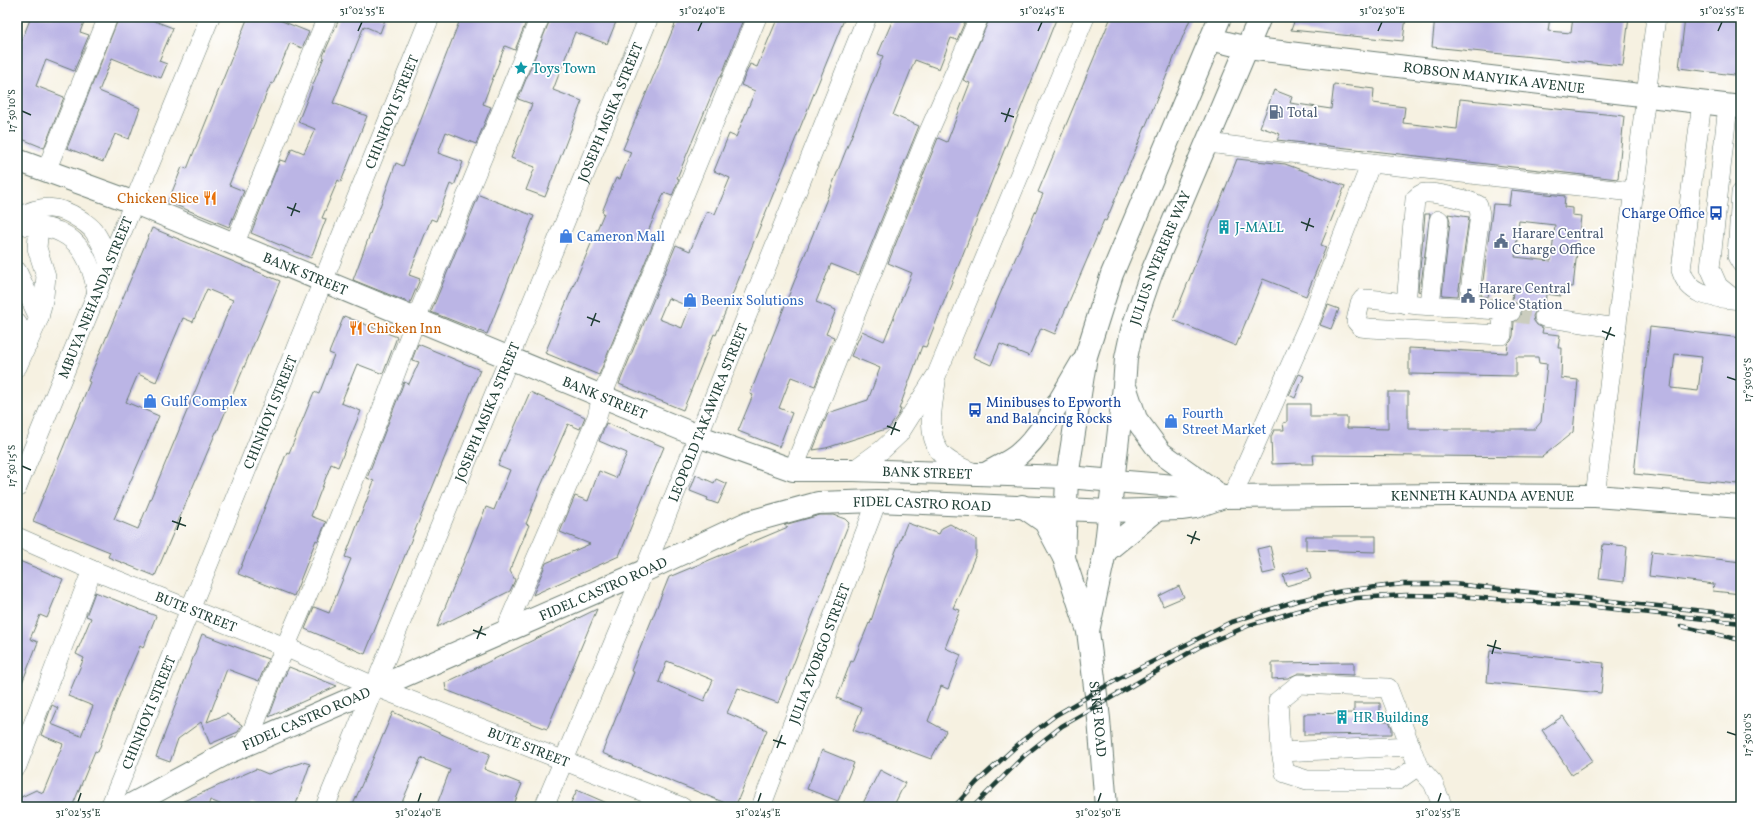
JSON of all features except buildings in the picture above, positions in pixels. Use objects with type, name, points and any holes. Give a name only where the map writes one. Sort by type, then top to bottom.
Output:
[{"type":"main road","points":[[1064,558],[1067,477],[1086,356],[1112,274],[1220,17]]},
{"type":"main road","name":"JULIUS NYERERE WAY","points":[[1088,631],[1105,552],[1126,358],[1132,330],[1151,274],[1208,143],[1260,17]]},
{"type":"main road","name":"ROBSON MANYIKA AVENUE","points":[[1212,38],[1247,48],[1734,106]]},
{"type":"main road","name":"BANK STREET","points":[[17,160],[135,203],[698,436],[793,470],[980,473],[1067,477],[1175,486],[1228,497]]},
{"type":"main road","points":[[980,473],[1018,455],[1029,444],[1039,432],[1086,356]]},
{"type":"main road","points":[[1124,386],[1136,419],[1161,453],[1228,497]]},
{"type":"main road","name":"KENNETH KAUNDA AVENUE","points":[[1228,497],[1451,495],[1595,496],[1741,507]]},
{"type":"main road","name":"FIDEL CASTRO ROAD","points":[[126,807],[241,747],[644,571],[749,522],[818,504],[877,501],[1022,506],[1110,511],[1157,510],[1195,507],[1228,497]]},
{"type":"main road","points":[[1022,506],[1045,522],[1064,558],[1088,631]]},
{"type":"main road","points":[[1105,552],[1157,510]]},
{"type":"main road","name":"SEKE ROAD","points":[[1088,631],[1099,719],[1106,807]]},
{"type":"street","points":[[46,171],[108,17]]},
{"type":"street","name":"MBUYA NEHANDA STREET","points":[[17,488],[210,17]]},
{"type":"street","points":[[234,245],[327,17]]},
{"type":"street","name":"CHINHOYI STREET","points":[[110,807],[430,17]]},
{"type":"street","points":[[241,747],[253,729],[285,647],[321,563],[416,319],[540,17]]},
{"type":"street","name":"JOSEPH MSIKA STREET","points":[[326,807],[649,17]]},
{"type":"street","points":[[505,631],[597,417],[602,396],[757,17]]},
{"type":"street","name":"LEOPOLD TAKAWIRA STREET","points":[[544,807],[644,571],[867,17]]},
{"type":"street","points":[[793,470],[926,138],[979,17]]},
{"type":"street","points":[[854,470],[884,449],[899,434],[937,374],[1086,17]]},
{"type":"street","points":[[1595,496],[1656,17]]},
{"type":"street","points":[[1702,102],[1681,270],[1684,280],[1705,296],[1737,300]]},
{"type":"street","points":[[1734,106],[1710,268],[1718,286],[1737,300]]},
{"type":"street","points":[[1208,143],[1633,192]]},
{"type":"street","points":[[1228,497],[1310,321],[1371,163]]},
{"type":"street","points":[[1406,304],[1415,199],[1419,195],[1426,193],[1470,201],[1478,206],[1480,214],[1468,308]]},
{"type":"street","points":[[1741,193],[1737,256],[1741,263]]},
{"type":"street","points":[[17,218],[32,210],[56,208],[75,216],[92,228],[102,244],[109,264]]},
{"type":"street","points":[[1430,305],[1439,220]]},
{"type":"street","points":[[17,367],[39,318],[44,296],[46,276],[37,248],[39,226]]},
{"type":"street","points":[[17,227],[39,226],[63,233],[79,245],[89,260],[95,277],[97,295]]},
{"type":"street","points":[[17,271],[39,318]]},
{"type":"street","points":[[1363,299],[1430,305],[1507,311],[1502,335],[1370,328],[1361,327],[1356,320],[1360,303],[1363,299]]},
{"type":"street","points":[[1544,317],[1616,328]]},
{"type":"street","points":[[17,323],[28,344]]},
{"type":"street","points":[[937,374],[931,420],[932,435],[940,452],[954,464],[980,473]]},
{"type":"street","name":"JULIA ZVOBGO STREET","points":[[761,807],[877,501]]},
{"type":"street","name":"BUTE STREET","points":[[17,537],[92,570],[285,647],[376,687],[682,807]]},
{"type":"street","points":[[17,766],[92,570]]},
{"type":"street","points":[[1418,766],[1398,780],[1307,780],[1285,774],[1281,752],[1278,701],[1299,684],[1388,688],[1418,766],[1433,783],[1443,807]]},
{"type":"street","points":[[1281,752],[1410,746]]},
{"type":"tunnel","points":[[1511,312],[1544,317]]},
{"type":"railway","points":[[954,807],[977,782],[1023,740],[1056,715],[1118,679],[1229,623],[1296,601],[1342,591],[1403,584],[1454,584],[1741,615]]},
{"type":"railway","points":[[973,807],[1025,755],[1062,726],[1199,647],[1250,625],[1297,611],[1356,598],[1406,595],[1457,596],[1587,606],[1741,623]]},
{"type":"railway","points":[[1681,626],[1741,640]]},
{"type":"place","name":"Toys Town","points":[[521,68]]},
{"type":"place","name":"Total","points":[[1276,112]]},
{"type":"place","name":"Chicken Slice","points":[[210,198]]},
{"type":"place","name":"Charge Office","points":[[1716,213]]},
{"type":"place","name":"J-MALL","points":[[1224,227]]},
{"type":"place","name":"Cameron Mall","points":[[566,236]]},
{"type":"place","name":"Harare Central Charge Office","points":[[1501,241]]},
{"type":"place","name":"Harare Central Police Station","points":[[1468,296]]},
{"type":"place","name":"Beenix Solutions","points":[[690,300]]},
{"type":"place","name":"Chicken Inn","points":[[356,328]]},
{"type":"place","name":"Gulf Complex","points":[[150,401]]},
{"type":"place","name":"Minibuses to Epworth and Balancing Rocks","points":[[975,410]]},
{"type":"place","name":"Fourth Street Market","points":[[1171,421]]},
{"type":"place","name":"HR Building","points":[[1342,717]]}]
